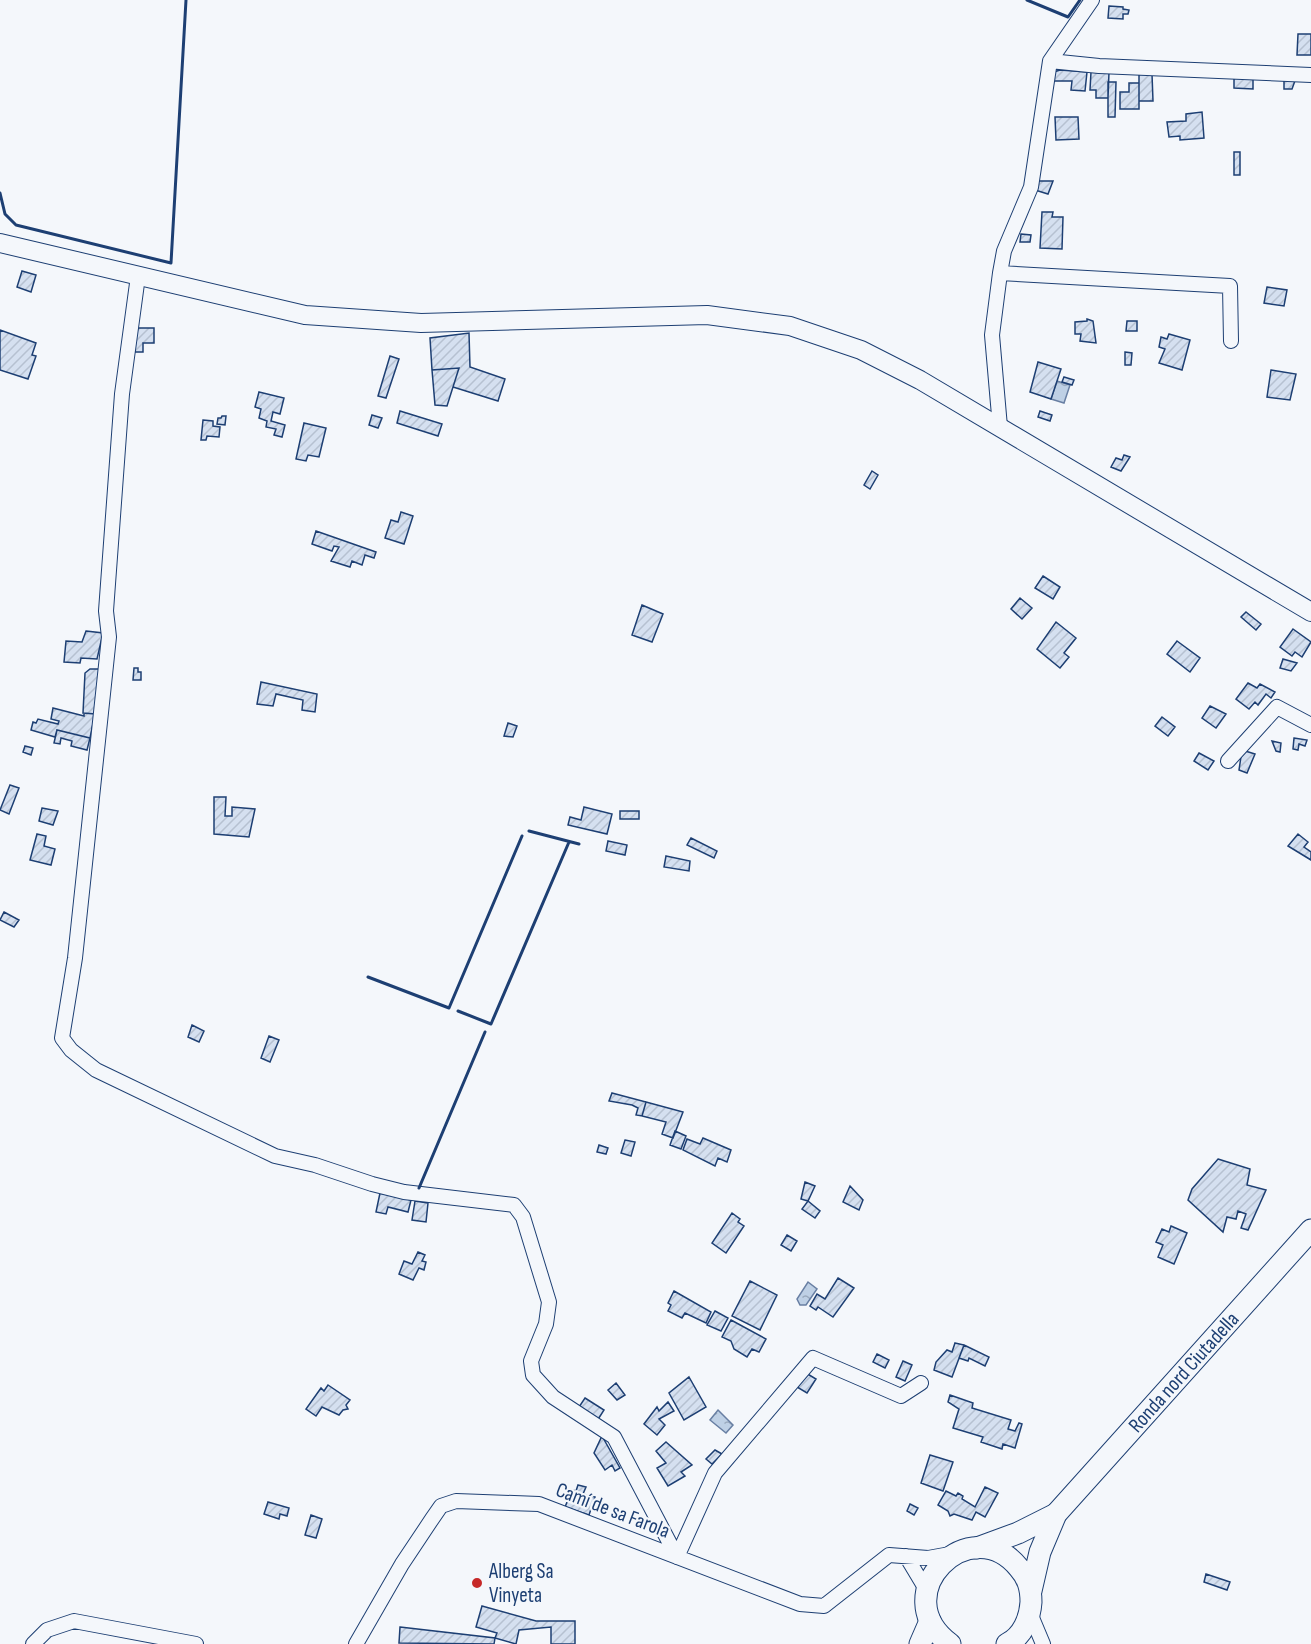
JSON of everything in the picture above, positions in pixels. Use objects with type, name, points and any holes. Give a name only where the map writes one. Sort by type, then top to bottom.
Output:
[{"type":"main road","name":"Ronda nord Ciutadella","points":[[1030,1613],[1031,1591],[1040,1552],[1056,1514],[1311,1230]]},
{"type":"main road","name":"Ronda nord Ciutadella","points":[[954,1554],[1018,1533],[1056,1514]]},
{"type":"main road","points":[[977,1548],[994,1550],[1013,1560],[1026,1576],[1031,1591]]},
{"type":"main road","points":[[950,1644],[940,1637],[930,1621],[926,1606],[927,1591],[936,1569],[954,1554]]},
{"type":"main road","points":[[1008,1644],[1024,1628],[1030,1613]]},
{"type":"main road","points":[[920,1644],[930,1621]]},
{"type":"street","points":[[1000,427],[992,334],[999,273],[1004,251],[1031,187],[1050,61],[1092,0]]},
{"type":"street","points":[[1050,61],[1099,66],[1311,75]]},
{"type":"street","points":[[0,243],[305,315],[421,323],[707,315],[790,326],[861,350],[920,380],[1311,612]]},
{"type":"street","points":[[999,273],[1230,286],[1231,341]]},
{"type":"street","points":[[138,276],[122,394],[106,611],[109,637],[75,958],[62,1038],[71,1050],[96,1070],[275,1156],[315,1165],[372,1185],[404,1192],[514,1205],[523,1217],[549,1302],[546,1324],[531,1361],[533,1375],[553,1397],[614,1437],[677,1557]]},
{"type":"street","points":[[1228,761],[1277,706],[1311,725]]},
{"type":"street","points":[[677,1557],[715,1473],[813,1358],[901,1396],[921,1383]]},
{"type":"street","name":"Camí de sa Farola","points":[[357,1644],[402,1564],[432,1519],[441,1506],[456,1501],[539,1504],[800,1604],[824,1606],[888,1555],[928,1558],[954,1554]]},
{"type":"street","points":[[906,1556],[927,1591]]},
{"type":"street","points":[[1030,1613],[1043,1644]]},
{"type":"street","points":[[33,1644],[47,1630],[74,1621],[196,1644]]},
{"type":"water","points":[[1057,381],[1070,385],[1064,403],[1051,399]]},
{"type":"water","points":[[808,1282],[817,1289],[806,1305],[800,1305],[797,1299]]},
{"type":"water","points":[[718,1410],[733,1425],[726,1433],[710,1420]]},
{"type":"building","points":[[1109,6],[1123,7],[1129,10],[1128,14],[1123,14],[1123,19],[1108,18]]},
{"type":"building","points":[[1298,34],[1311,34],[1311,55],[1297,55]]},
{"type":"building","points":[[1060,70],[1087,72],[1085,91],[1071,90],[1072,81],[1048,81],[1054,72]]},
{"type":"building","points":[[1091,72],[1109,72],[1108,98],[1096,98],[1096,90],[1090,90]]},
{"type":"building","points":[[1139,74],[1152,74],[1153,101],[1139,101]]},
{"type":"building","points":[[1234,76],[1253,76],[1253,89],[1234,88]]},
{"type":"building","points":[[1284,77],[1296,78],[1292,89],[1284,89]]},
{"type":"building","points":[[1108,82],[1116,82],[1115,117],[1108,117]]},
{"type":"building","points":[[1129,83],[1139,83],[1139,109],[1120,109],[1120,92],[1129,92]]},
{"type":"building","points":[[1202,112],[1204,138],[1180,140],[1180,136],[1169,137],[1167,122],[1186,121],[1186,114]]},
{"type":"building","points":[[1055,117],[1078,117],[1079,139],[1056,140]]},
{"type":"building","points":[[1234,152],[1240,152],[1240,175],[1234,175]]},
{"type":"building","points":[[1038,181],[1053,181],[1048,194],[1035,190]]},
{"type":"building","points":[[1042,212],[1053,212],[1052,217],[1063,217],[1062,249],[1040,248]]},
{"type":"building","points":[[1021,234],[1031,235],[1030,242],[1020,242]]},
{"type":"building","points":[[22,271],[36,275],[31,292],[17,287]]},
{"type":"building","points":[[1267,287],[1287,290],[1284,306],[1264,303]]},
{"type":"building","points":[[1087,319],[1093,321],[1096,343],[1080,341],[1081,334],[1075,334],[1075,322],[1087,321]]},
{"type":"building","points":[[1127,321],[1137,321],[1137,331],[1126,331]]},
{"type":"building","points":[[135,328],[154,328],[154,343],[143,343],[143,352],[135,352]]},
{"type":"building","points":[[0,330],[36,343],[32,355],[36,356],[28,379],[0,370]]},
{"type":"building","points":[[469,333],[470,367],[505,379],[498,401],[453,387],[459,368],[432,370],[430,338]]},
{"type":"building","points":[[1169,334],[1190,340],[1182,370],[1159,363],[1165,349],[1159,347],[1161,337],[1167,339]]},
{"type":"building","points":[[1125,352],[1132,353],[1131,365],[1125,365]]},
{"type":"building","points":[[390,356],[399,359],[386,398],[378,396]]},
{"type":"building","points":[[1038,362],[1061,369],[1051,399],[1030,392]]},
{"type":"building","points":[[459,368],[447,406],[435,405],[432,370]]},
{"type":"building","points":[[1271,370],[1296,374],[1290,400],[1267,397]]},
{"type":"building","points":[[1064,377],[1074,380],[1072,385],[1062,382]]},
{"type":"building","points":[[259,392],[284,398],[280,414],[273,412],[271,421],[285,425],[282,437],[274,435],[276,429],[266,427],[267,421],[259,418],[261,409],[255,407]]},
{"type":"building","points":[[400,411],[442,424],[438,436],[397,423]]},
{"type":"building","points":[[1040,411],[1052,415],[1050,421],[1038,417]]},
{"type":"building","points":[[372,415],[382,418],[378,428],[369,425]]},
{"type":"building","points":[[226,416],[225,425],[217,424],[218,418]]},
{"type":"building","points":[[203,420],[213,421],[213,426],[220,427],[219,437],[207,436],[206,440],[201,440]]},
{"type":"building","points":[[304,423],[326,428],[319,457],[308,455],[306,461],[296,459]]},
{"type":"building","points":[[1124,455],[1130,457],[1121,471],[1111,467],[1116,458],[1122,460]]},
{"type":"building","points":[[872,471],[878,475],[870,489],[864,485]]},
{"type":"building","points":[[401,512],[413,516],[404,544],[385,538],[391,520],[398,522]]},
{"type":"building","points":[[316,531],[376,552],[374,558],[365,555],[362,565],[352,561],[350,567],[331,561],[339,547],[334,546],[332,551],[312,544]]},
{"type":"building","points":[[1043,576],[1060,587],[1053,599],[1035,588]]},
{"type":"building","points":[[1020,598],[1032,608],[1022,619],[1011,609]]},
{"type":"building","points":[[642,605],[663,614],[652,642],[632,635]]},
{"type":"building","points":[[1246,612],[1261,624],[1256,630],[1241,617]]},
{"type":"building","points":[[1056,622],[1076,638],[1064,653],[1069,657],[1060,668],[1037,649]]},
{"type":"building","points":[[1293,629],[1311,642],[1302,657],[1295,652],[1292,656],[1280,647]]},
{"type":"building","points":[[86,631],[103,633],[97,659],[81,658],[80,663],[64,662],[66,641],[82,642]]},
{"type":"building","points":[[1177,641],[1200,658],[1190,672],[1167,654]]},
{"type":"building","points":[[1283,659],[1297,663],[1291,671],[1280,668]]},
{"type":"building","points":[[134,668],[138,668],[138,672],[141,672],[141,680],[133,680]]},
{"type":"building","points":[[90,669],[99,669],[95,714],[83,713],[85,673]]},
{"type":"building","points":[[261,682],[317,694],[315,712],[302,710],[303,700],[276,694],[273,706],[257,704]]},
{"type":"building","points":[[1248,683],[1257,688],[1260,684],[1275,692],[1271,698],[1266,694],[1258,705],[1255,702],[1249,709],[1236,699]]},
{"type":"building","points":[[1210,706],[1226,714],[1216,728],[1202,718]]},
{"type":"building","points":[[53,708],[84,716],[84,713],[95,714],[90,738],[57,730],[55,737],[31,730],[33,722],[36,723],[38,719],[58,724],[59,721],[51,719]]},
{"type":"building","points":[[1162,717],[1175,727],[1168,736],[1155,726]]},
{"type":"building","points":[[508,723],[517,726],[513,737],[504,736]]},
{"type":"building","points":[[57,730],[90,738],[87,750],[71,746],[72,741],[61,738],[60,744],[54,743]]},
{"type":"building","points":[[1294,738],[1307,740],[1305,746],[1299,744],[1298,750],[1293,749]]},
{"type":"building","points":[[1272,741],[1281,743],[1280,752],[1276,751]]},
{"type":"building","points":[[25,746],[33,748],[31,755],[23,752]]},
{"type":"building","points":[[1242,750],[1255,754],[1247,773],[1239,770]]},
{"type":"building","points":[[1199,753],[1214,761],[1208,770],[1194,761]]},
{"type":"building","points":[[10,785],[19,788],[9,814],[0,810]]},
{"type":"building","points":[[214,797],[226,797],[225,816],[232,816],[232,807],[255,809],[249,837],[214,834]]},
{"type":"building","points":[[584,807],[612,814],[607,834],[568,825],[570,817],[581,820]]},
{"type":"building","points":[[42,808],[58,811],[53,825],[39,821]]},
{"type":"building","points":[[620,811],[639,811],[639,819],[620,819]]},
{"type":"building","points":[[37,834],[46,836],[44,846],[55,849],[51,865],[30,860]]},
{"type":"building","points":[[1298,834],[1308,842],[1304,847],[1311,852],[1311,860],[1288,846]]},
{"type":"building","points":[[691,838],[717,851],[714,858],[687,845]]},
{"type":"building","points":[[608,841],[627,845],[625,855],[606,851]]},
{"type":"building","points":[[666,856],[690,861],[689,871],[664,867]]},
{"type":"building","points":[[4,912],[19,920],[14,927],[0,920]]},
{"type":"building","points":[[192,1025],[204,1031],[199,1042],[188,1037]]},
{"type":"building","points":[[269,1036],[279,1040],[270,1062],[261,1058]]},
{"type":"building","points":[[612,1093],[646,1102],[642,1116],[636,1115],[638,1108],[632,1105],[609,1101]]},
{"type":"building","points":[[646,1102],[683,1112],[673,1138],[662,1134],[666,1122],[642,1116]]},
{"type":"building","points":[[675,1131],[686,1136],[681,1149],[670,1145]]},
{"type":"building","points":[[703,1138],[731,1150],[727,1162],[718,1158],[715,1166],[683,1150],[687,1139],[700,1144]]},
{"type":"building","points":[[625,1140],[635,1142],[631,1156],[621,1153]]},
{"type":"building","points":[[599,1145],[608,1148],[606,1154],[597,1152]]},
{"type":"building","points":[[1218,1159],[1250,1169],[1247,1185],[1266,1190],[1248,1230],[1241,1228],[1246,1214],[1238,1211],[1236,1219],[1227,1217],[1223,1232],[1188,1200],[1192,1189]]},
{"type":"building","points":[[805,1182],[815,1186],[808,1201],[801,1199]]},
{"type":"building","points":[[850,1186],[863,1200],[859,1210],[843,1202]]},
{"type":"building","points":[[380,1193],[411,1200],[408,1212],[388,1207],[386,1214],[376,1212]]},
{"type":"building","points":[[415,1201],[428,1203],[426,1222],[412,1220]]},
{"type":"building","points":[[808,1201],[820,1211],[815,1218],[802,1209]]},
{"type":"building","points":[[732,1213],[740,1219],[738,1222],[744,1226],[726,1253],[712,1243]]},
{"type":"building","points":[[1171,1226],[1187,1233],[1174,1264],[1158,1257],[1163,1245],[1156,1242],[1162,1229],[1169,1232]]},
{"type":"building","points":[[787,1235],[797,1241],[791,1251],[781,1245]]},
{"type":"building","points":[[418,1252],[425,1255],[422,1261],[426,1262],[424,1270],[419,1268],[413,1280],[399,1274],[404,1261],[412,1264]]},
{"type":"building","points":[[838,1278],[854,1288],[833,1317],[818,1307],[816,1310],[810,1306],[817,1294],[825,1299]]},
{"type":"building","points":[[750,1281],[777,1295],[760,1330],[732,1316]]},
{"type":"building","points":[[674,1291],[711,1312],[706,1323],[685,1313],[682,1318],[668,1311],[671,1305],[668,1303]]},
{"type":"building","points":[[715,1311],[728,1318],[721,1331],[707,1325]]},
{"type":"building","points":[[731,1320],[766,1339],[759,1352],[752,1349],[747,1357],[734,1349],[731,1341],[722,1337]]},
{"type":"building","points":[[955,1343],[964,1345],[952,1377],[934,1370],[936,1362],[947,1350],[952,1352]]},
{"type":"building","points":[[964,1345],[989,1357],[985,1366],[969,1358],[968,1361],[959,1358]]},
{"type":"building","points":[[877,1354],[889,1360],[885,1368],[873,1362]]},
{"type":"building","points":[[903,1361],[912,1365],[905,1381],[896,1377]]},
{"type":"building","points":[[806,1373],[816,1379],[807,1393],[797,1387]]},
{"type":"building","points":[[689,1377],[706,1407],[684,1420],[669,1393]]},
{"type":"building","points":[[616,1383],[625,1395],[617,1400],[608,1390]]},
{"type":"building","points":[[328,1385],[350,1400],[346,1405],[348,1409],[343,1410],[339,1415],[322,1407],[316,1416],[306,1409],[321,1388],[324,1391]]},
{"type":"building","points":[[950,1395],[973,1403],[972,1408],[1011,1420],[1008,1429],[1015,1431],[1019,1423],[1022,1424],[1015,1448],[1003,1444],[1002,1449],[981,1442],[983,1437],[953,1428],[959,1409],[948,1402]]},
{"type":"building","points":[[585,1398],[604,1410],[597,1421],[577,1410]]},
{"type":"building","points":[[668,1402],[674,1411],[659,1419],[665,1425],[657,1435],[644,1424],[657,1407],[659,1411]]},
{"type":"building","points":[[602,1436],[620,1468],[615,1471],[612,1465],[605,1470],[594,1453]]},
{"type":"building","points":[[666,1442],[692,1465],[681,1472],[685,1476],[668,1486],[657,1468],[666,1463],[656,1451]]},
{"type":"building","points":[[715,1450],[722,1454],[712,1464],[706,1459]]},
{"type":"building","points":[[930,1455],[953,1462],[943,1491],[921,1483]]},
{"type":"building","points":[[578,1485],[586,1487],[583,1494],[595,1497],[589,1515],[565,1507],[572,1490],[576,1491]]},
{"type":"building","points":[[985,1487],[998,1493],[985,1517],[976,1512],[972,1520],[954,1514],[950,1516],[948,1511],[938,1505],[946,1491],[956,1496],[958,1493],[963,1496],[962,1499],[975,1507]]},
{"type":"building","points":[[268,1502],[289,1508],[287,1516],[280,1514],[279,1519],[264,1514]]},
{"type":"building","points":[[910,1504],[918,1508],[914,1515],[907,1511]]},
{"type":"building","points":[[311,1515],[322,1519],[316,1538],[305,1535]]},
{"type":"building","points":[[1206,1574],[1230,1582],[1227,1590],[1204,1582]]},
{"type":"building","points":[[482,1606],[536,1621],[575,1621],[575,1644],[551,1644],[551,1627],[519,1630],[516,1644],[495,1638],[497,1633],[476,1627]]},
{"type":"building","points":[[400,1627],[495,1638],[494,1644],[399,1643]]},
{"type":"wall","points":[[0,193],[5,214],[16,225],[171,263],[186,0]]},
{"type":"wall","points":[[1027,0],[1068,17],[1080,0]]},
{"type":"wall","points":[[529,831],[579,844]]},
{"type":"wall","points":[[368,977],[449,1008],[522,836]]},
{"type":"wall","points":[[458,1011],[491,1024],[569,842]]},
{"type":"wall","points":[[419,1188],[485,1032]]},
{"type":"place","name":"Alberg Sa Vinyeta","points":[[477,1583]]}]
